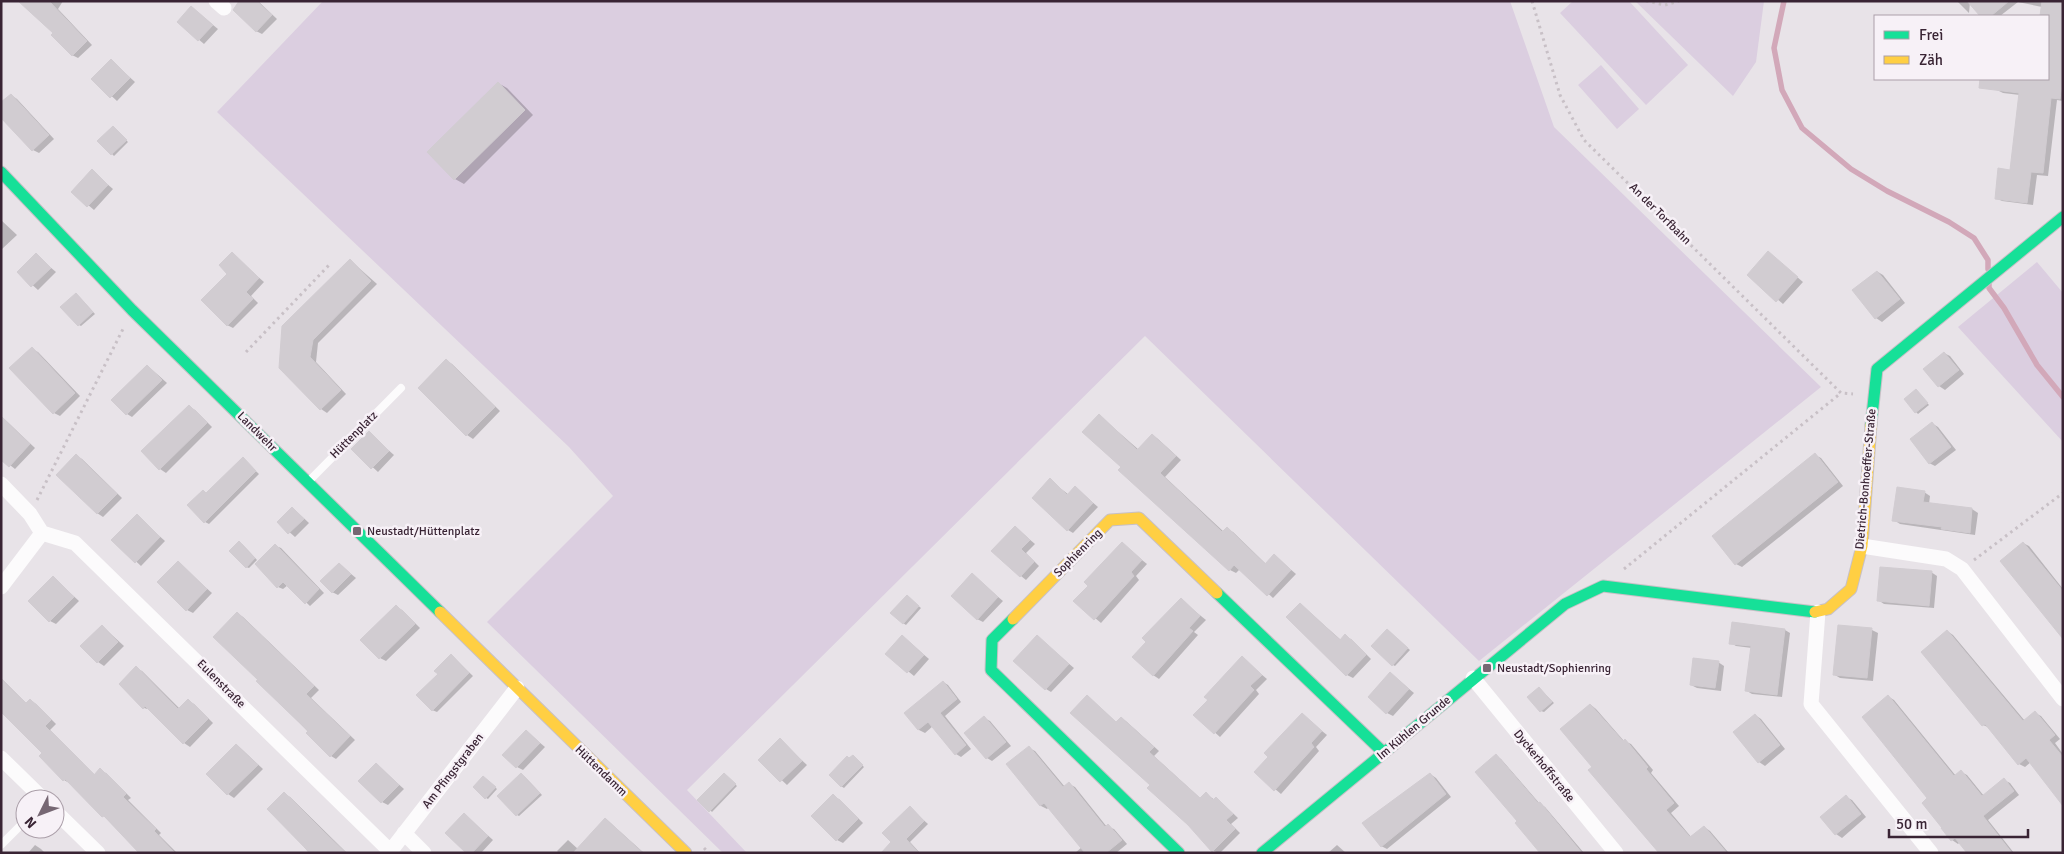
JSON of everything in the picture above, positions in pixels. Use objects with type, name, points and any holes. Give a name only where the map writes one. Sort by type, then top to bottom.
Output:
[{"type":"street","name":"Landwehr","points":[[1,172],[132,310],[517,688]]},
{"type":"street","name":"Dietrich-Bonhoeffer-Straße","points":[[1818,612],[1828,609],[1851,589],[1862,546],[1872,396],[1877,369],[2063,217]]},
{"type":"street","points":[[1,484],[30,514],[42,533],[1,587]]},
{"type":"street","name":"Sophienring","points":[[1179,853],[991,670],[992,640],[1110,520],[1139,518],[1384,753]]},
{"type":"street","name":"Eulenstraße","points":[[42,533],[75,543],[389,852]]},
{"type":"street","points":[[1862,546],[1946,559],[1962,569],[2063,699]]},
{"type":"street","points":[[1603,586],[1818,612],[1811,704],[1931,853]]},
{"type":"street","name":"Im Kühlen Grunde","points":[[1262,853],[1565,604],[1603,586]]},
{"type":"street","name":"Dyckerhoffstraße","points":[[1473,678],[1616,853]]},
{"type":"street","name":"Am Pfingstgraben","points":[[389,852],[517,688]]},
{"type":"street","name":"Hüttendamm","points":[[517,688],[686,853]]},
{"type":"street","points":[[1,758],[33,789]]},
{"type":"street","points":[[65,821],[98,853]]},
{"type":"street","points":[[404,833],[424,853]]},
{"type":"lane","name":"Hüttenplatz","points":[[308,482],[401,388]]},
{"type":"lane","points":[[1,846],[15,832]]},
{"type":"path","name":"An der Torfbahn","points":[[1532,1],[1560,95],[1584,140],[1841,393],[1603,586]]},
{"type":"path","points":[[1646,1],[1666,5],[1679,1]]},
{"type":"path","points":[[246,352],[331,263]]},
{"type":"path","points":[[30,514],[132,310]]},
{"type":"path","points":[[1962,569],[2063,493]]},
{"type":"shaded area","points":[[323,1],[1510,1],[1554,127],[1821,387],[1479,661],[1145,336],[687,790],[747,853],[723,853],[487,622],[613,496],[569,447],[217,112]]},
{"type":"shaded area","points":[[1573,1],[1629,1],[1688,65],[1646,105],[1560,13]]},
{"type":"shaded area","points":[[1635,1],[1764,1],[1756,62],[1733,96]]},
{"type":"shaded area","points":[[1601,65],[1639,109],[1617,129],[1578,85]]},
{"type":"shaded area","points":[[2037,262],[2063,293],[2063,442],[1958,327]]},
{"type":"building","points":[[18,1],[49,1],[87,41],[72,56],[51,35],[53,33]]},
{"type":"building","points":[[239,1],[257,1],[272,15],[256,32],[233,10]]},
{"type":"building","points":[[1967,1],[2009,1],[1992,15],[1979,15]]},
{"type":"building","points":[[2042,1],[2063,1],[2063,78],[2060,99],[2051,98],[2043,173],[2031,172],[2027,203],[1995,199],[1998,168],[2010,170],[2019,93],[1979,88],[1980,80],[2049,80],[2049,15],[2040,15]]},
{"type":"building","points":[[191,6],[213,25],[198,41],[177,22]]},
{"type":"building","points":[[111,59],[130,78],[110,98],[91,79]]},
{"type":"building","points":[[498,82],[525,110],[454,180],[427,152]]},
{"type":"building","points":[[11,94],[49,135],[32,151],[1,118],[1,102]]},
{"type":"building","points":[[113,126],[127,140],[111,155],[97,141]]},
{"type":"building","points":[[92,169],[108,185],[87,207],[71,192]]},
{"type":"building","points":[[1768,251],[1798,277],[1776,302],[1747,275]]},
{"type":"building","points":[[232,252],[259,278],[246,292],[253,299],[227,326],[201,300],[227,274],[219,265]]},
{"type":"building","points":[[36,253],[51,268],[31,287],[17,272]]},
{"type":"building","points":[[350,259],[371,281],[313,340],[310,357],[341,390],[320,410],[279,368],[282,326]]},
{"type":"building","points":[[1877,271],[1900,299],[1875,319],[1852,290]]},
{"type":"building","points":[[76,293],[93,312],[78,326],[60,307]]},
{"type":"building","points":[[32,347],[75,393],[53,414],[9,368]]},
{"type":"building","points":[[1944,352],[1959,370],[1938,387],[1923,369]]},
{"type":"building","points":[[446,359],[495,407],[466,436],[418,388]]},
{"type":"building","points":[[147,365],[162,380],[126,415],[111,400]]},
{"type":"building","points":[[1916,389],[1928,403],[1915,413],[1904,399]]},
{"type":"building","points":[[189,405],[207,423],[159,470],[141,451]]},
{"type":"building","points":[[1099,414],[1137,450],[1152,434],[1176,456],[1160,473],[1222,532],[1227,527],[1265,564],[1274,554],[1291,570],[1267,596],[1234,565],[1229,571],[1118,470],[1121,467],[1082,432]]},
{"type":"building","points":[[1,416],[30,444],[9,467],[1,460]]},
{"type":"building","points":[[1932,422],[1951,447],[1929,464],[1910,439]]},
{"type":"building","points":[[369,431],[389,451],[371,469],[351,449]]},
{"type":"building","points":[[1815,453],[1838,482],[1735,565],[1712,536]]},
{"type":"building","points":[[76,454],[117,494],[97,514],[56,475]]},
{"type":"building","points":[[243,457],[256,471],[204,523],[187,505],[203,490],[206,493]]},
{"type":"building","points":[[1050,478],[1067,495],[1075,486],[1093,503],[1067,531],[1032,498]]},
{"type":"building","points":[[1897,487],[1925,491],[1923,502],[1972,508],[1970,533],[1941,529],[1942,527],[1892,521]]},
{"type":"building","points":[[292,507],[304,519],[288,534],[277,522]]},
{"type":"building","points":[[137,514],[160,537],[135,563],[111,540]]},
{"type":"building","points":[[1015,526],[1030,540],[1021,549],[1034,562],[1020,577],[991,551]]},
{"type":"building","points":[[239,541],[255,558],[246,568],[229,551]]},
{"type":"building","points":[[1122,542],[1142,560],[1131,572],[1134,576],[1094,620],[1073,601],[1088,586],[1084,582]]},
{"type":"building","points":[[2023,542],[2063,591],[2063,639],[2000,561]]},
{"type":"building","points":[[275,544],[319,589],[305,604],[283,582],[277,588],[255,564]]},
{"type":"building","points":[[178,561],[207,589],[186,611],[157,582]]},
{"type":"building","points":[[339,563],[351,574],[332,593],[320,581]]},
{"type":"building","points":[[1880,567],[1932,571],[1929,606],[1877,601]]},
{"type":"building","points":[[972,573],[998,597],[977,620],[951,596]]},
{"type":"building","points":[[53,576],[74,597],[49,622],[28,601]]},
{"type":"building","points":[[907,595],[919,606],[903,624],[890,613]]},
{"type":"building","points":[[1181,598],[1200,616],[1189,628],[1193,631],[1153,676],[1132,657],[1146,642],[1142,638]]},
{"type":"building","points":[[1300,603],[1340,640],[1345,634],[1366,655],[1346,676],[1286,617]]},
{"type":"building","points":[[396,605],[415,624],[379,659],[360,640]]},
{"type":"building","points":[[237,612],[314,686],[306,694],[350,736],[330,757],[306,733],[308,731],[213,637]]},
{"type":"building","points":[[1732,622],[1785,629],[1777,695],[1745,691],[1751,646],[1729,644]]},
{"type":"building","points":[[102,625],[118,642],[97,663],[80,646]]},
{"type":"building","points":[[1838,625],[1872,628],[1867,678],[1833,675]]},
{"type":"building","points":[[1387,629],[1408,648],[1392,666],[1371,646]]},
{"type":"building","points":[[1947,630],[2023,721],[2035,711],[2055,735],[2049,740],[2063,757],[2063,806],[2026,758],[2018,765],[1985,724],[1982,726],[1921,652]]},
{"type":"building","points":[[902,635],[924,655],[907,673],[885,654]]},
{"type":"building","points":[[1037,635],[1069,664],[1045,690],[1013,661]]},
{"type":"building","points":[[451,654],[469,673],[432,711],[416,695],[438,674],[434,671]]},
{"type":"building","points":[[1242,656],[1262,675],[1250,686],[1254,690],[1214,734],[1193,715],[1208,700],[1204,697]]},
{"type":"building","points":[[1693,658],[1719,661],[1715,688],[1690,685]]},
{"type":"building","points":[[136,666],[178,709],[188,699],[208,719],[183,744],[145,706],[143,709],[119,684]]},
{"type":"building","points":[[1390,672],[1409,689],[1386,714],[1368,697]]},
{"type":"building","points":[[1,679],[26,703],[30,699],[51,720],[45,726],[94,775],[100,768],[126,794],[123,797],[156,829],[154,831],[175,853],[139,853],[65,779],[63,781],[39,756],[42,753],[1,712]]},
{"type":"building","points":[[943,681],[957,699],[940,713],[966,745],[955,755],[928,722],[918,730],[904,713]]},
{"type":"building","points":[[1539,687],[1552,702],[1540,712],[1527,697]]},
{"type":"building","points":[[1087,695],[1116,722],[1121,717],[1154,747],[1149,752],[1200,798],[1206,792],[1213,800],[1216,797],[1233,814],[1226,820],[1235,829],[1212,852],[1188,825],[1147,788],[1150,785],[1070,713]]},
{"type":"building","points":[[1888,695],[1954,776],[1961,770],[1982,796],[2004,778],[2014,791],[1983,816],[2012,853],[1967,853],[1955,838],[1951,841],[1922,803],[1927,798],[1862,717]]},
{"type":"building","points":[[1590,704],[1623,741],[1625,739],[1648,767],[1646,769],[1674,803],[1666,810],[1690,837],[1704,826],[1727,853],[1659,853],[1588,770],[1592,767],[1560,729]]},
{"type":"building","points":[[1302,713],[1322,731],[1311,743],[1314,747],[1274,791],[1254,772],[1268,757],[1264,753]]},
{"type":"building","points":[[1755,714],[1780,745],[1758,763],[1733,732]]},
{"type":"building","points":[[984,716],[1006,742],[986,759],[964,733]]},
{"type":"building","points":[[526,730],[540,743],[516,768],[502,755]]},
{"type":"building","points":[[780,738],[802,761],[780,782],[758,760]]},
{"type":"building","points":[[236,744],[258,765],[227,795],[206,774]]},
{"type":"building","points":[[1029,746],[1063,787],[1069,782],[1105,827],[1108,824],[1122,840],[1106,853],[1085,853],[1044,803],[1040,806],[1006,764]]},
{"type":"building","points":[[1496,754],[1538,803],[1540,802],[1582,853],[1540,853],[1515,823],[1517,821],[1475,772]]},
{"type":"building","points":[[853,755],[863,765],[841,787],[829,775],[847,756],[849,758]]},
{"type":"building","points":[[376,763],[399,785],[381,803],[358,781]]},
{"type":"building","points":[[521,773],[540,793],[516,816],[497,796]]},
{"type":"building","points":[[724,773],[736,784],[709,812],[697,800]]},
{"type":"building","points":[[1430,773],[1446,794],[1381,847],[1362,823]]},
{"type":"building","points":[[483,776],[496,787],[485,799],[473,787]]},
{"type":"building","points":[[284,792],[346,853],[310,853],[267,809]]},
{"type":"building","points":[[833,794],[858,819],[836,841],[811,816]]},
{"type":"building","points":[[1846,795],[1861,814],[1835,835],[1820,817]]},
{"type":"building","points":[[910,806],[924,821],[906,839],[919,853],[881,853],[891,842],[882,833]]},
{"type":"building","points":[[464,813],[488,836],[472,853],[466,853],[445,833]]},
{"type":"building","points":[[605,818],[643,853],[573,853]]},
{"type":"waterway","points":[[1784,1],[1774,48],[1782,90],[1802,128],[1851,169],[1887,191],[1949,222],[1974,238],[1988,260],[1988,269]]},
{"type":"waterway","points":[[1989,284],[1989,288],[2004,308],[2037,365],[2063,397]]},
{"type":"traffic: fast","points":[[1,172],[132,310],[440,612]]},
{"type":"traffic: fast","points":[[1871,425],[1877,369],[2063,217]]},
{"type":"traffic: fast","points":[[1262,853],[1565,604],[1603,586],[1815,612]]},
{"type":"traffic: fast","points":[[1217,593],[1384,753]]},
{"type":"traffic: fast","points":[[1013,619],[992,640],[991,670],[1179,853]]},
{"type":"traffic: slow","points":[[1815,612],[1828,609],[1851,589],[1862,546],[1871,425]]},
{"type":"traffic: slow","points":[[1013,619],[1110,520],[1139,518],[1217,593]]},
{"type":"traffic: slow","points":[[440,612],[686,853]]},
{"type":"place","name":"Neustadt/Hüttenplatz","points":[[357,531]]},
{"type":"place","name":"Neustadt/Sophienring","points":[[1487,668]]}]
